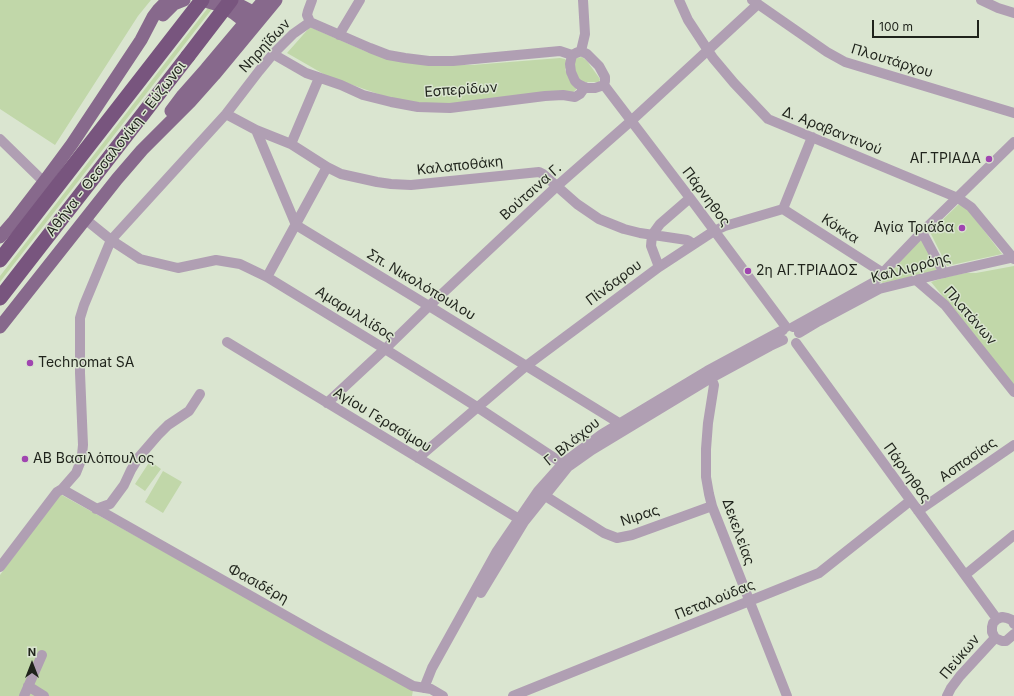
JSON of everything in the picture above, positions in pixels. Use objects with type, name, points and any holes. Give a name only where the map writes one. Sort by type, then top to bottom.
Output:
[{"type":"highway","name":"Αθήνα - Θεσσαλονίκη - Εύζωνοι","points":[[0,260],[202,0]]},
{"type":"highway","name":"Αθήνα - Θεσσαλονίκη - Εύζωνοι","points":[[0,298],[231,0]]},
{"type":"main road","points":[[0,237],[44,182],[97,108],[159,9],[168,0]]},
{"type":"main road","points":[[141,40],[170,8],[178,2],[184,0]]},
{"type":"main road","points":[[202,0],[222,6],[235,14],[254,21]]},
{"type":"main road","points":[[231,0],[254,21]]},
{"type":"main road","points":[[254,21],[264,0]]},
{"type":"main road","points":[[0,327],[117,179],[142,150],[183,95],[206,69],[276,0]]},
{"type":"street","points":[[310,22],[307,16],[312,0]]},
{"type":"street","points":[[340,35],[360,0]]},
{"type":"street","points":[[576,53],[587,54],[598,66],[605,77],[606,81],[604,85],[595,88],[584,87],[578,84],[573,77],[570,68],[576,53],[585,34],[583,0]]},
{"type":"street","name":"Δ. Αραβαντινού","points":[[679,0],[688,20],[713,58],[765,117],[958,198],[971,207],[1014,258]]},
{"type":"street","points":[[981,0],[999,4],[1014,13]]},
{"type":"street","name":"Βούτσινα Γ.","points":[[327,403],[557,186],[631,121],[708,50],[755,2]]},
{"type":"street","name":"Πλουτάρχου","points":[[755,2],[827,52],[845,62],[1014,113]]},
{"type":"street","name":"Νηρηϊδων","points":[[0,567],[57,492],[62,489],[76,473],[82,455],[83,445],[80,372],[81,311],[111,240],[226,114],[273,54],[293,34],[310,22],[388,55],[423,60],[453,61],[560,51],[576,53]]},
{"type":"street","name":"Εσπερίδων","points":[[273,54],[319,78],[341,85],[362,95],[407,105],[443,108],[545,96],[563,95],[574,97],[580,94],[584,87]]},
{"type":"street","points":[[291,144],[319,78]]},
{"type":"street","name":"Πάρνηθος","points":[[604,85],[790,333],[996,619]]},
{"type":"street","name":"Καλαποθάκη","points":[[226,114],[256,130],[291,144],[327,167],[341,174],[391,184],[410,185],[539,172],[577,204],[599,220],[624,229],[687,240],[693,244]]},
{"type":"street","points":[[256,130],[296,225]]},
{"type":"street","points":[[783,209],[812,137]]},
{"type":"street","points":[[0,139],[44,182]]},
{"type":"street","points":[[790,333],[874,282],[922,232],[1014,142]]},
{"type":"street","points":[[267,277],[327,167]]},
{"type":"street","points":[[659,267],[651,246],[652,235],[660,224],[690,198]]},
{"type":"street","name":"Πίνδαρου","points":[[418,458],[526,366],[659,267],[714,231],[725,226],[783,209]]},
{"type":"street","name":"Κόκκα","points":[[783,209],[883,273]]},
{"type":"street","name":"Αμαρυλλίδος","points":[[85,219],[111,240],[140,259],[178,268],[216,260],[240,264],[267,277],[385,349],[566,465]]},
{"type":"street","name":"Σπ. Νικολόπουλου","points":[[296,225],[619,424]]},
{"type":"street","points":[[922,232],[944,273]]},
{"type":"street","name":"Καλλιρρόης","points":[[790,333],[819,321],[876,290],[944,273],[1014,258]]},
{"type":"street","name":"Πλατάνων","points":[[916,280],[945,305],[1014,392]]},
{"type":"street","name":"Γ. Βλάχου","points":[[422,692],[432,668],[496,551],[521,521],[541,493],[566,465],[602,434],[709,374],[790,333]]},
{"type":"street","name":"Αγίου Γερασίμου","points":[[227,342],[521,521]]},
{"type":"street","name":"Γ. Βλάχου","points":[[566,465],[592,450],[709,374]]},
{"type":"street","name":"Δεκελείας","points":[[709,374],[714,388],[708,423],[706,477],[712,506],[786,696]]},
{"type":"street","points":[[96,509],[110,504],[124,485],[139,457],[168,425],[189,412],[200,394]]},
{"type":"street","name":"Ασπασίας","points":[[918,512],[1014,445]]},
{"type":"street","name":"Φασιδέρη","points":[[62,489],[422,692],[431,689],[443,696]]},
{"type":"street","name":"Νιρας","points":[[541,493],[604,533],[617,538],[632,535],[712,506]]},
{"type":"street","name":"Πεταλούδας","points":[[513,696],[819,573],[910,501]]},
{"type":"street","points":[[965,575],[1014,535]]},
{"type":"street","points":[[1013,639],[1002,641],[995,638],[992,632],[992,627],[996,619],[1002,617],[1012,620],[1014,624]]},
{"type":"street","name":"Πεύκων","points":[[947,696],[960,676],[995,638]]},
{"type":"street","points":[[24,696],[42,655]]},
{"type":"street","points":[[28,686],[44,696]]},
{"type":"green space","points":[[0,0],[151,0],[138,16],[55,145],[0,109]]},
{"type":"green space","points":[[214,0],[219,0],[0,282],[0,276]]},
{"type":"green space","points":[[310,27],[365,51],[449,65],[472,65],[560,58],[565,59],[567,62],[567,67],[565,69],[568,77],[579,87],[572,93],[427,105],[384,96],[327,76],[287,53]]},
{"type":"green space","points":[[582,57],[587,61],[600,79],[599,82],[582,82],[577,76],[573,65],[576,58]]},
{"type":"green space","points":[[960,203],[969,211],[1002,254],[947,266],[930,232]]},
{"type":"green space","points":[[921,238],[938,271],[883,283],[881,282]]},
{"type":"green space","points":[[1014,266],[1014,387],[931,282],[966,273],[976,273]]},
{"type":"green space","points":[[150,461],[161,469],[145,491],[135,484]]},
{"type":"green space","points":[[163,471],[182,482],[163,513],[145,502]]},
{"type":"green space","points":[[60,494],[413,690],[412,696],[0,696],[0,575]]},
{"type":"place","name":"ΑΓ.ΤΡΙΑΔΑ","points":[[989,159]]},
{"type":"place","name":"Αγία Τριάδα","points":[[962,228]]},
{"type":"place","name":"2η ΑΓ.ΤΡΙΑΔΟΣ","points":[[748,271]]},
{"type":"place","name":"Technomat SA","points":[[30,363]]},
{"type":"place","name":"ΑΒ Βασιλόπουλος","points":[[25,459]]}]
